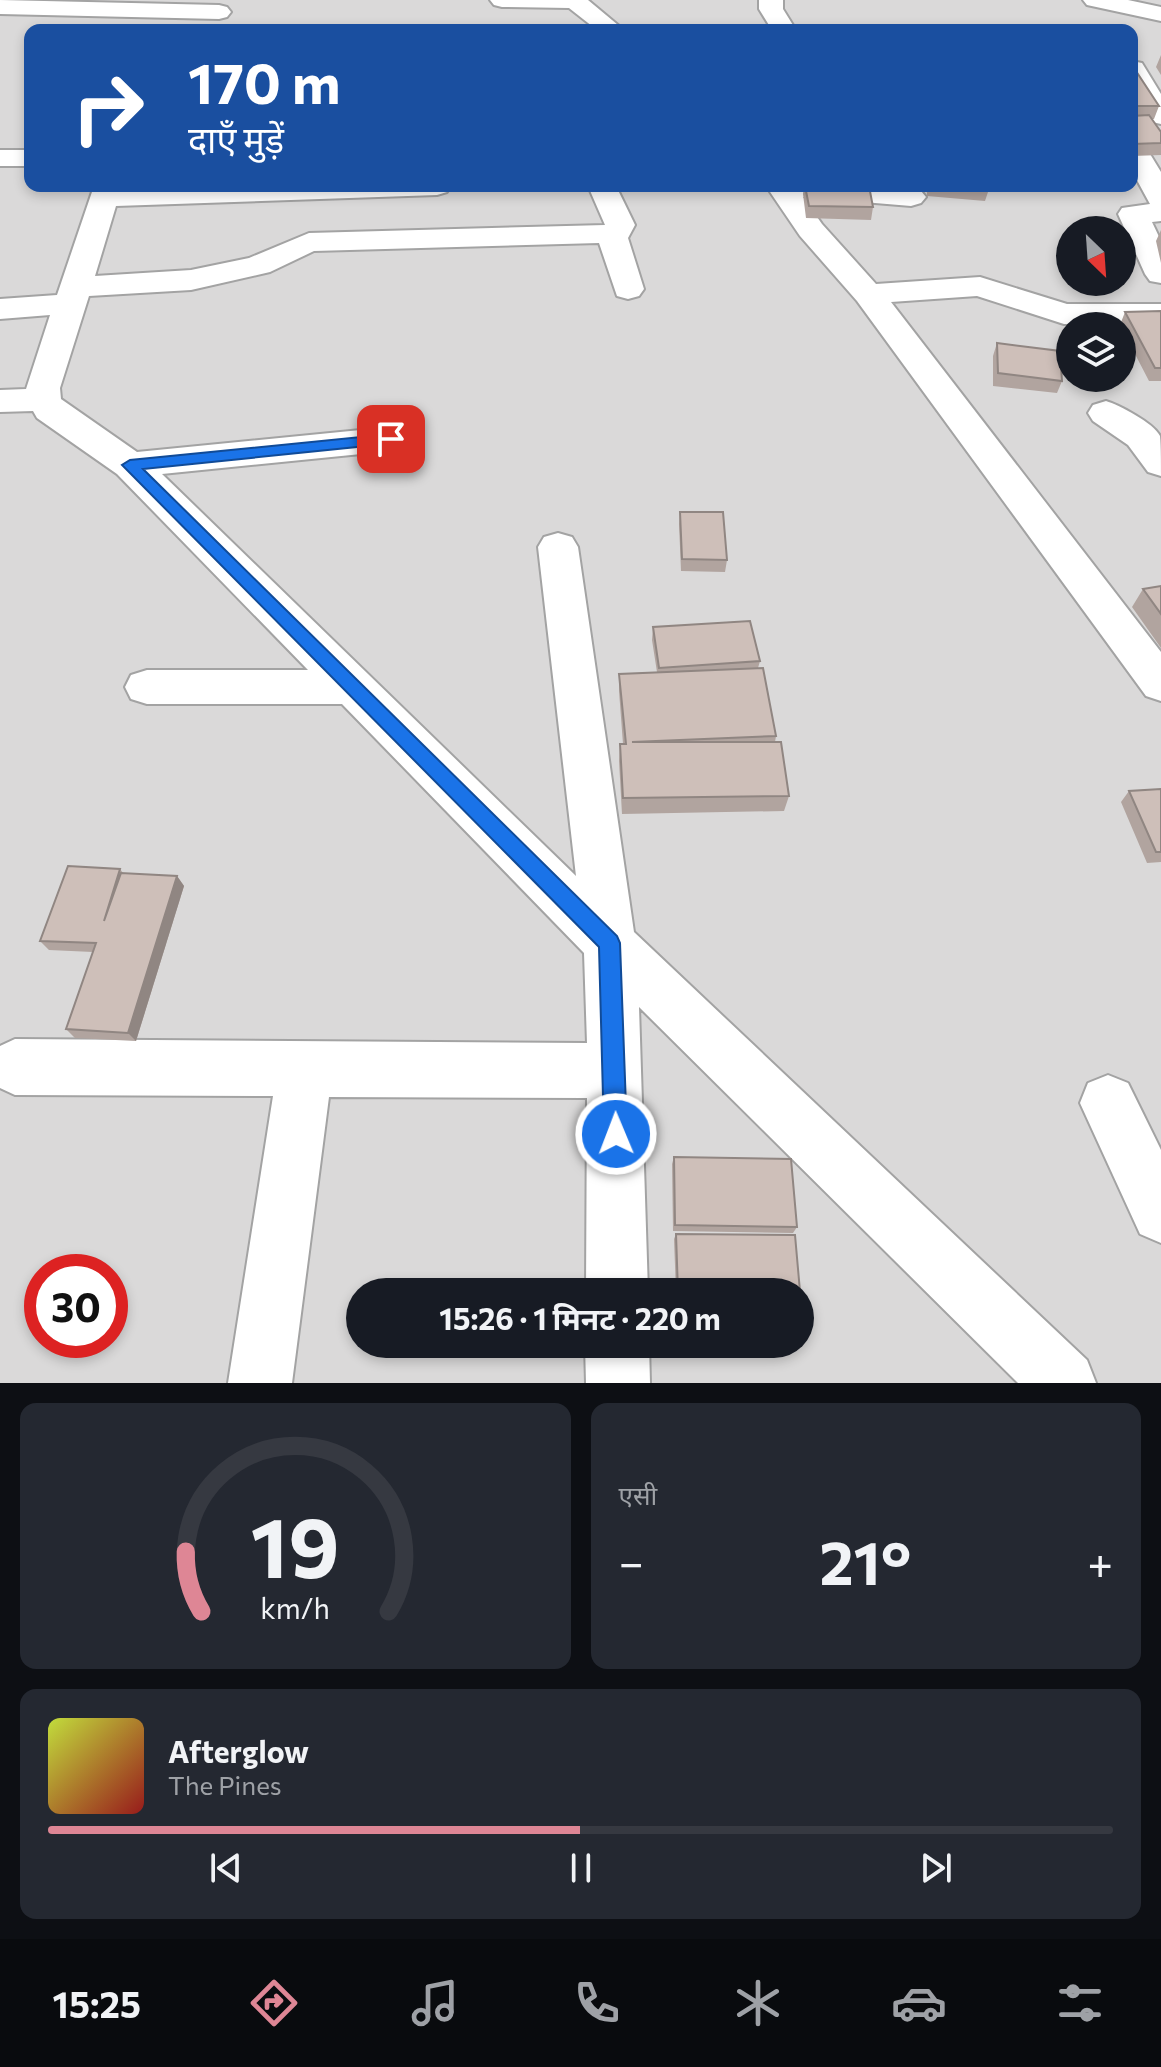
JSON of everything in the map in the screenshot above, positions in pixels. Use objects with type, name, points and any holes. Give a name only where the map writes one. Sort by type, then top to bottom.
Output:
[{"type":"street","points":[[502,0],[573,1],[604,24]]},
{"type":"street","points":[[771,0],[771,9],[780,24]]},
{"type":"street","points":[[1095,0],[1136,5],[1161,14]]},
{"type":"street","points":[[513,23],[529,2]]},
{"type":"street","points":[[0,7],[217,14]]},
{"type":"street","points":[[1138,67],[1161,64]]},
{"type":"street","points":[[1138,77],[1161,116]]},
{"type":"street","points":[[0,158],[24,158]]},
{"type":"street","points":[[1144,159],[1161,198]]},
{"type":"street","points":[[21,400],[43,388],[107,192]]},
{"type":"street","points":[[0,309],[191,280],[259,265],[309,242],[611,234],[619,231],[620,225],[605,192]]},
{"type":"street","points":[[784,192],[811,230],[868,294],[1161,684]]},
{"type":"street","points":[[846,192],[911,197]]},
{"type":"street","points":[[1161,212],[1133,214],[1161,274]]},
{"type":"street","points":[[611,234],[628,289]]},
{"type":"street","points":[[868,294],[980,287],[1064,314],[1161,314]]},
{"type":"street","points":[[21,400],[50,410],[130,465],[610,943],[1064,1383]]},
{"type":"street","points":[[1106,413],[1141,437],[1161,463]]},
{"type":"street","points":[[130,465],[391,439]]},
{"type":"street","points":[[558,547],[610,943],[617,1278]]},
{"type":"street","points":[[147,687],[356,687]]},
{"type":"street","points":[[15,1067],[615,1071]]},
{"type":"street","points":[[260,1383],[305,1068]]},
{"type":"street","points":[[1108,1103],[1161,1213]]},
{"type":"street","points":[[617,1358],[618,1383]]},
{"type":"shaded area","points":[[0,0],[1161,0],[1161,1383],[0,1383]]},
{"type":"building","points":[[1138,74],[1159,106],[1138,106]]},
{"type":"building","points":[[1149,115],[1161,132],[1161,143],[1138,144],[1138,116]]},
{"type":"building","points":[[806,192],[870,192],[873,207],[809,206]]},
{"type":"building","points":[[1161,311],[1161,368],[1155,368],[1136,333],[1136,312],[1125,312]]},
{"type":"building","points":[[997,343],[1056,350],[1056,380],[998,373]]},
{"type":"building","points":[[680,512],[723,512],[727,560],[682,559]]},
{"type":"building","points":[[1161,586],[1161,614],[1143,589]]},
{"type":"building","points":[[750,621],[760,661],[659,668],[653,627]]},
{"type":"building","points":[[763,668],[776,736],[632,742],[781,742],[789,796],[623,798],[620,744],[626,744],[619,674]]},
{"type":"building","points":[[1161,789],[1161,852],[1156,852],[1129,791]]},
{"type":"building","points":[[68,866],[120,869],[104,921],[121,873],[177,876],[128,1033],[66,1029],[96,943],[40,941]]},
{"type":"building","points":[[674,1157],[791,1159],[797,1227],[675,1225]]},
{"type":"building","points":[[676,1234],[795,1235],[799,1278],[678,1278]]},
{"type":"route","points":[[391,439],[130,465],[610,943],[616,1134]]}]
